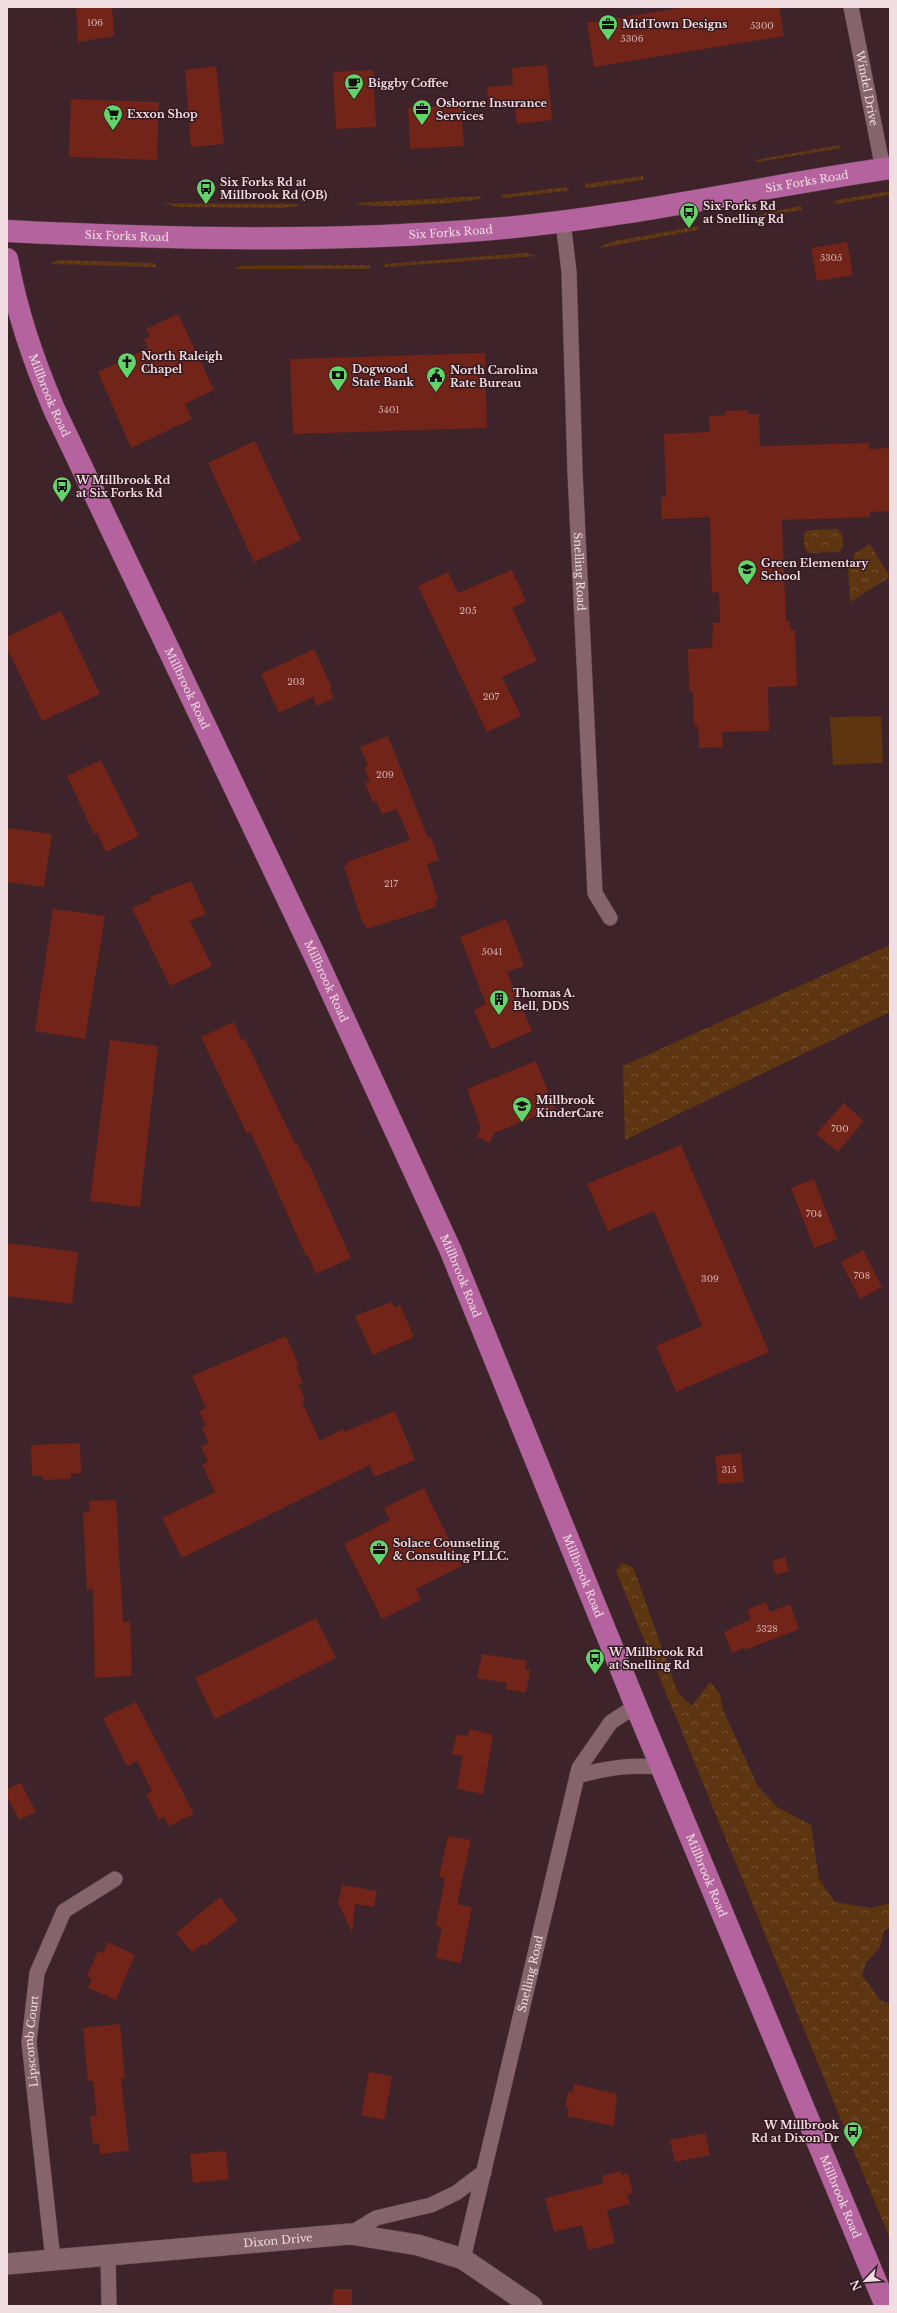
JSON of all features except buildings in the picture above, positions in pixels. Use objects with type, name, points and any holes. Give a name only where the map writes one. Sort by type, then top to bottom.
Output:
[{"type":"main road","name":"Six Forks Road","points":[[7,231],[214,237],[327,237],[494,229],[563,221],[700,201],[886,168]]},
{"type":"main road","name":"Millbrook Road","points":[[7,259],[15,303],[29,349],[54,409],[310,947],[433,1210],[503,1375],[636,1706],[663,1767],[886,2306]]},
{"type":"street","name":"Windel Drive","points":[[851,7],[886,168]]},
{"type":"street","name":"Snelling Road","points":[[563,221],[569,272],[575,480],[595,893],[610,918]]},
{"type":"street","name":"Snelling Road","points":[[463,2260],[579,1768],[611,1722],[636,1706]]},
{"type":"street","points":[[577,1776],[609,1767],[663,1767]]},
{"type":"street","name":"Lipscomb Court","points":[[54,2260],[29,2042],[37,1973],[64,1911],[115,1879]]},
{"type":"street","points":[[350,2234],[376,2218],[431,2205],[456,2192],[484,2172]]},
{"type":"street","name":"Dixon Drive","points":[[7,2264],[350,2234],[418,2245],[463,2260],[532,2306]]},
{"type":"street","points":[[108,2255],[109,2306]]},
{"type":"green space","points":[[840,145],[841,148],[758,162],[755,160]]},
{"type":"green space","points":[[643,176],[643,180],[589,188],[586,187],[585,184]]},
{"type":"green space","points":[[566,187],[569,189],[566,191],[504,198],[501,195]]},
{"type":"green space","points":[[890,191],[890,195],[836,204],[835,202],[837,200]]},
{"type":"green space","points":[[481,196],[479,199],[470,201],[436,204],[377,206],[356,203]]},
{"type":"green space","points":[[163,203],[298,204],[299,206],[281,208],[178,207]]},
{"type":"green space","points":[[801,206],[802,210],[757,217],[764,213]]},
{"type":"green space","points":[[699,226],[697,230],[601,248],[601,246],[615,241]]},
{"type":"green space","points":[[526,253],[537,256],[384,267],[385,264]]},
{"type":"green space","points":[[58,260],[154,263],[156,267],[50,264]]},
{"type":"green space","points":[[370,265],[370,269],[234,269],[242,266]]},
{"type":"green space","points":[[837,529],[841,533],[843,539],[841,550],[838,552],[808,553],[804,546],[804,533],[810,530]]},
{"type":"green space","points":[[870,544],[890,577],[850,602],[848,568],[854,565],[854,554]]},
{"type":"green space","points":[[881,716],[883,763],[833,765],[830,717]]},
{"type":"green space","points":[[890,945],[890,1012],[625,1140],[623,1066]]},
{"type":"green space","points":[[622,1563],[633,1567],[678,1693],[692,1706],[710,1682],[720,1694],[723,1710],[758,1786],[777,1807],[811,1825],[819,1879],[835,1902],[871,1908],[890,1903],[890,1928],[884,1930],[880,1947],[866,1963],[862,1975],[880,2000],[890,2004],[890,2239],[616,1571]]},
{"type":"place","name":"MidTown Designs","points":[[608,41]]},
{"type":"place","name":"Biggby Coffee","points":[[354,100]]},
{"type":"place","name":"Osborne Insurance Services","points":[[422,126]]},
{"type":"place","name":"Exxon Shop","points":[[113,131]]},
{"type":"place","name":"Six Forks Rd at Millbrook Rd (OB)","points":[[206,205]]},
{"type":"place","name":"Six Forks Rd at Snelling Rd","points":[[689,229]]},
{"type":"place","name":"North Raleigh Chapel","points":[[127,379]]},
{"type":"place","name":"Dogwood State Bank","points":[[338,392]]},
{"type":"place","name":"North Carolina Rate Bureau","points":[[436,393]]},
{"type":"place","name":"W Millbrook Rd at Six Forks Rd","points":[[62,503]]},
{"type":"place","name":"Green Elementary School","points":[[747,586]]},
{"type":"place","name":"Thomas A. Bell, DDS","points":[[499,1016]]},
{"type":"place","name":"Millbrook KinderCare","points":[[522,1123]]},
{"type":"place","name":"Solace Counseling & Consulting PLLC.","points":[[379,1566]]},
{"type":"place","name":"W Millbrook Rd at Snelling Rd","points":[[595,1675]]},
{"type":"place","name":"W Millbrook Rd at Dixon Dr","points":[[853,2148]]}]
